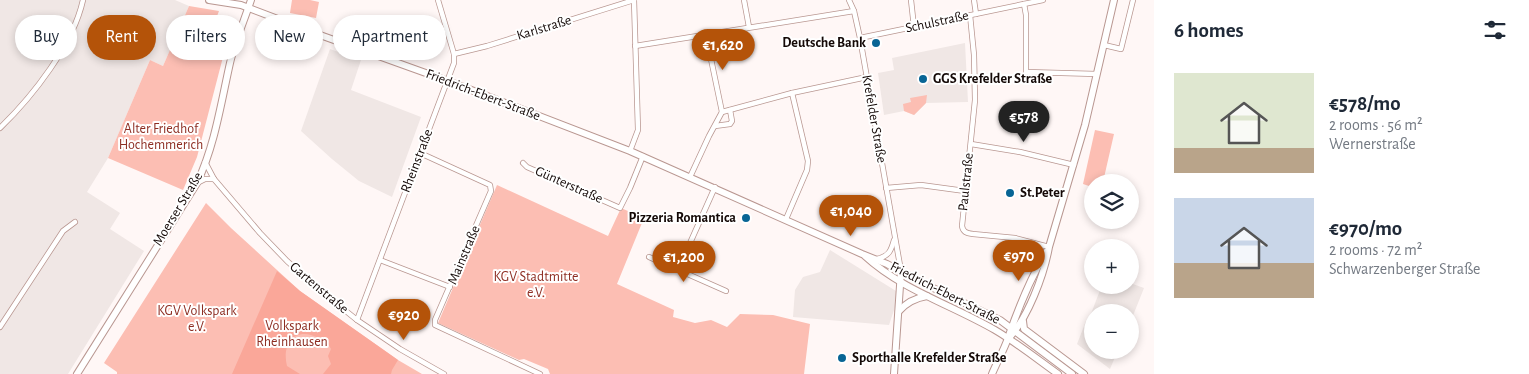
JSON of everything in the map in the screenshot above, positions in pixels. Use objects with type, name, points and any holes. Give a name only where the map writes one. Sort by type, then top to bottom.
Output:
[{"type":"main road","name":"Friedrich-Ebert-Straße","points":[[209,0],[248,8],[448,81],[643,156],[715,187],[862,254],[877,259],[1000,320],[1072,374]]},
{"type":"main road","name":"Moerser Straße","points":[[77,374],[196,182],[205,162],[231,60],[251,0]]},
{"type":"main road","points":[[1084,374],[1024,329],[1023,320],[1046,265],[1049,247],[1074,165],[1114,0]]},
{"type":"main road","points":[[992,374],[1040,263],[1049,247]]},
{"type":"main road","name":"Friedrich-Ebert-Straße","points":[[862,254],[878,268],[900,282],[992,329],[1058,374]]},
{"type":"main road","name":"Krefelder Straße","points":[[894,374],[901,271]]},
{"type":"main road","points":[[899,311],[917,298],[927,296]]},
{"type":"main road","points":[[1013,329],[1023,320]]},
{"type":"street","points":[[0,128],[33,91],[61,53],[72,31],[83,0]]},
{"type":"street","name":"Rheinstraße","points":[[357,320],[454,63],[454,54],[438,0]]},
{"type":"street","points":[[630,151],[638,130],[634,0]]},
{"type":"street","name":"Karlstraße","points":[[454,54],[487,46],[634,0]]},
{"type":"street","points":[[744,0],[750,27]]},
{"type":"street","name":"Krefelder Straße","points":[[849,0],[854,11],[860,38],[901,271]]},
{"type":"street","points":[[911,0],[914,27]]},
{"type":"street","points":[[974,0],[976,14]]},
{"type":"street","name":"Schulstraße","points":[[860,38],[1043,0]]},
{"type":"street","points":[[1104,45],[1121,49],[1133,0]]},
{"type":"street","points":[[1024,4],[1026,15],[1026,72],[1097,74]]},
{"type":"street","points":[[635,46],[854,11]]},
{"type":"street","name":"Paulstraße","points":[[970,15],[975,100],[965,190],[963,230],[966,233],[1015,238],[1049,247]]},
{"type":"street","points":[[690,177],[722,112],[706,35]]},
{"type":"street","points":[[722,112],[792,93],[867,77]]},
{"type":"street","points":[[786,219],[807,170],[808,161],[792,93]]},
{"type":"street","points":[[715,126],[730,124],[732,121],[730,110]]},
{"type":"street","points":[[971,144],[1020,152],[1074,165]]},
{"type":"street","name":"Mainstraße","points":[[420,153],[490,185],[491,188],[435,320],[435,325],[540,374]]},
{"type":"street","name":"Günterstraße","points":[[523,163],[527,167],[620,208],[643,156]]},
{"type":"street","name":"Gartenstraße","points":[[205,162],[214,179],[260,233],[287,261],[357,320],[400,349],[444,374]]},
{"type":"street","points":[[196,182],[214,179]]},
{"type":"street","points":[[886,188],[920,185],[965,190]]},
{"type":"street","points":[[678,270],[715,187]]},
{"type":"street","points":[[0,327],[63,232],[74,222]]},
{"type":"street","points":[[877,259],[885,257],[891,251],[895,239]]},
{"type":"street","points":[[649,257],[726,291]]},
{"type":"street","points":[[380,260],[450,286]]},
{"type":"shaded area","points":[[0,0],[175,0],[189,6],[185,15],[166,15],[166,59],[163,66],[150,60],[108,158],[87,192],[120,213],[110,229],[144,251],[68,374],[0,374]]},
{"type":"shaded area","name":"GGS Krefelder Straße","points":[[965,43],[968,102],[926,103],[914,115],[904,111],[884,115],[878,73],[894,70],[892,58]]},
{"type":"shaded area","points":[[330,49],[333,50],[333,60],[361,60],[351,90],[421,117],[392,197],[359,181],[301,131]]},
{"type":"shaded area","points":[[830,250],[896,291],[895,307],[889,325],[793,317],[795,290],[803,277],[820,272]]},
{"type":"shaded area","points":[[1139,286],[1144,288],[1138,304],[1095,304],[1099,294],[1139,294]]},
{"type":"shaded area","points":[[1084,326],[1084,349],[1077,344]]},
{"type":"shaded area","points":[[1097,359],[1114,359],[1110,369]]},
{"type":"green space","points":[[292,0],[319,2],[317,15],[290,13]]},
{"type":"green space","name":"Alter Friedhof Hochemmerich","points":[[189,6],[219,11],[217,15],[185,15]]},
{"type":"green space","name":"Alter Friedhof Hochemmerich","points":[[166,59],[222,60],[197,157],[183,190],[108,158],[150,60],[163,66]]},
{"type":"green space","points":[[927,95],[926,103],[914,115],[904,111],[903,104],[911,102],[910,98]]},
{"type":"green space","points":[[1095,130],[1114,134],[1105,174],[1085,174]]},
{"type":"green space","name":"KGV Stadtmitte e.V.","points":[[497,185],[608,236],[621,208],[644,218],[617,284],[674,310],[673,317],[695,323],[711,320],[727,327],[740,314],[773,315],[810,324],[804,374],[550,374],[548,369],[524,359],[519,360],[438,323]]},
{"type":"green space","name":"KGV Volkspark e.V.","points":[[206,203],[300,291],[398,360],[422,374],[117,374],[117,372],[104,363]]},
{"type":"green space","name":"Volkspark Rheinhausen","points":[[277,271],[300,291],[398,360],[391,374],[323,374],[331,364],[328,356],[331,349],[328,344],[320,339],[304,334],[293,338],[286,350],[287,366],[300,374],[232,374]]},
{"type":"place","name":"Deutsche Bank","points":[[876,43]]},
{"type":"place","name":"GGS Krefelder Straße","points":[[923,79]]},
{"type":"place","name":"St.Peter","points":[[1010,193]]},
{"type":"place","name":"Pizzeria Romantica","points":[[746,218]]},
{"type":"place","name":"Sporthalle Krefelder Straße","points":[[842,358]]}]
